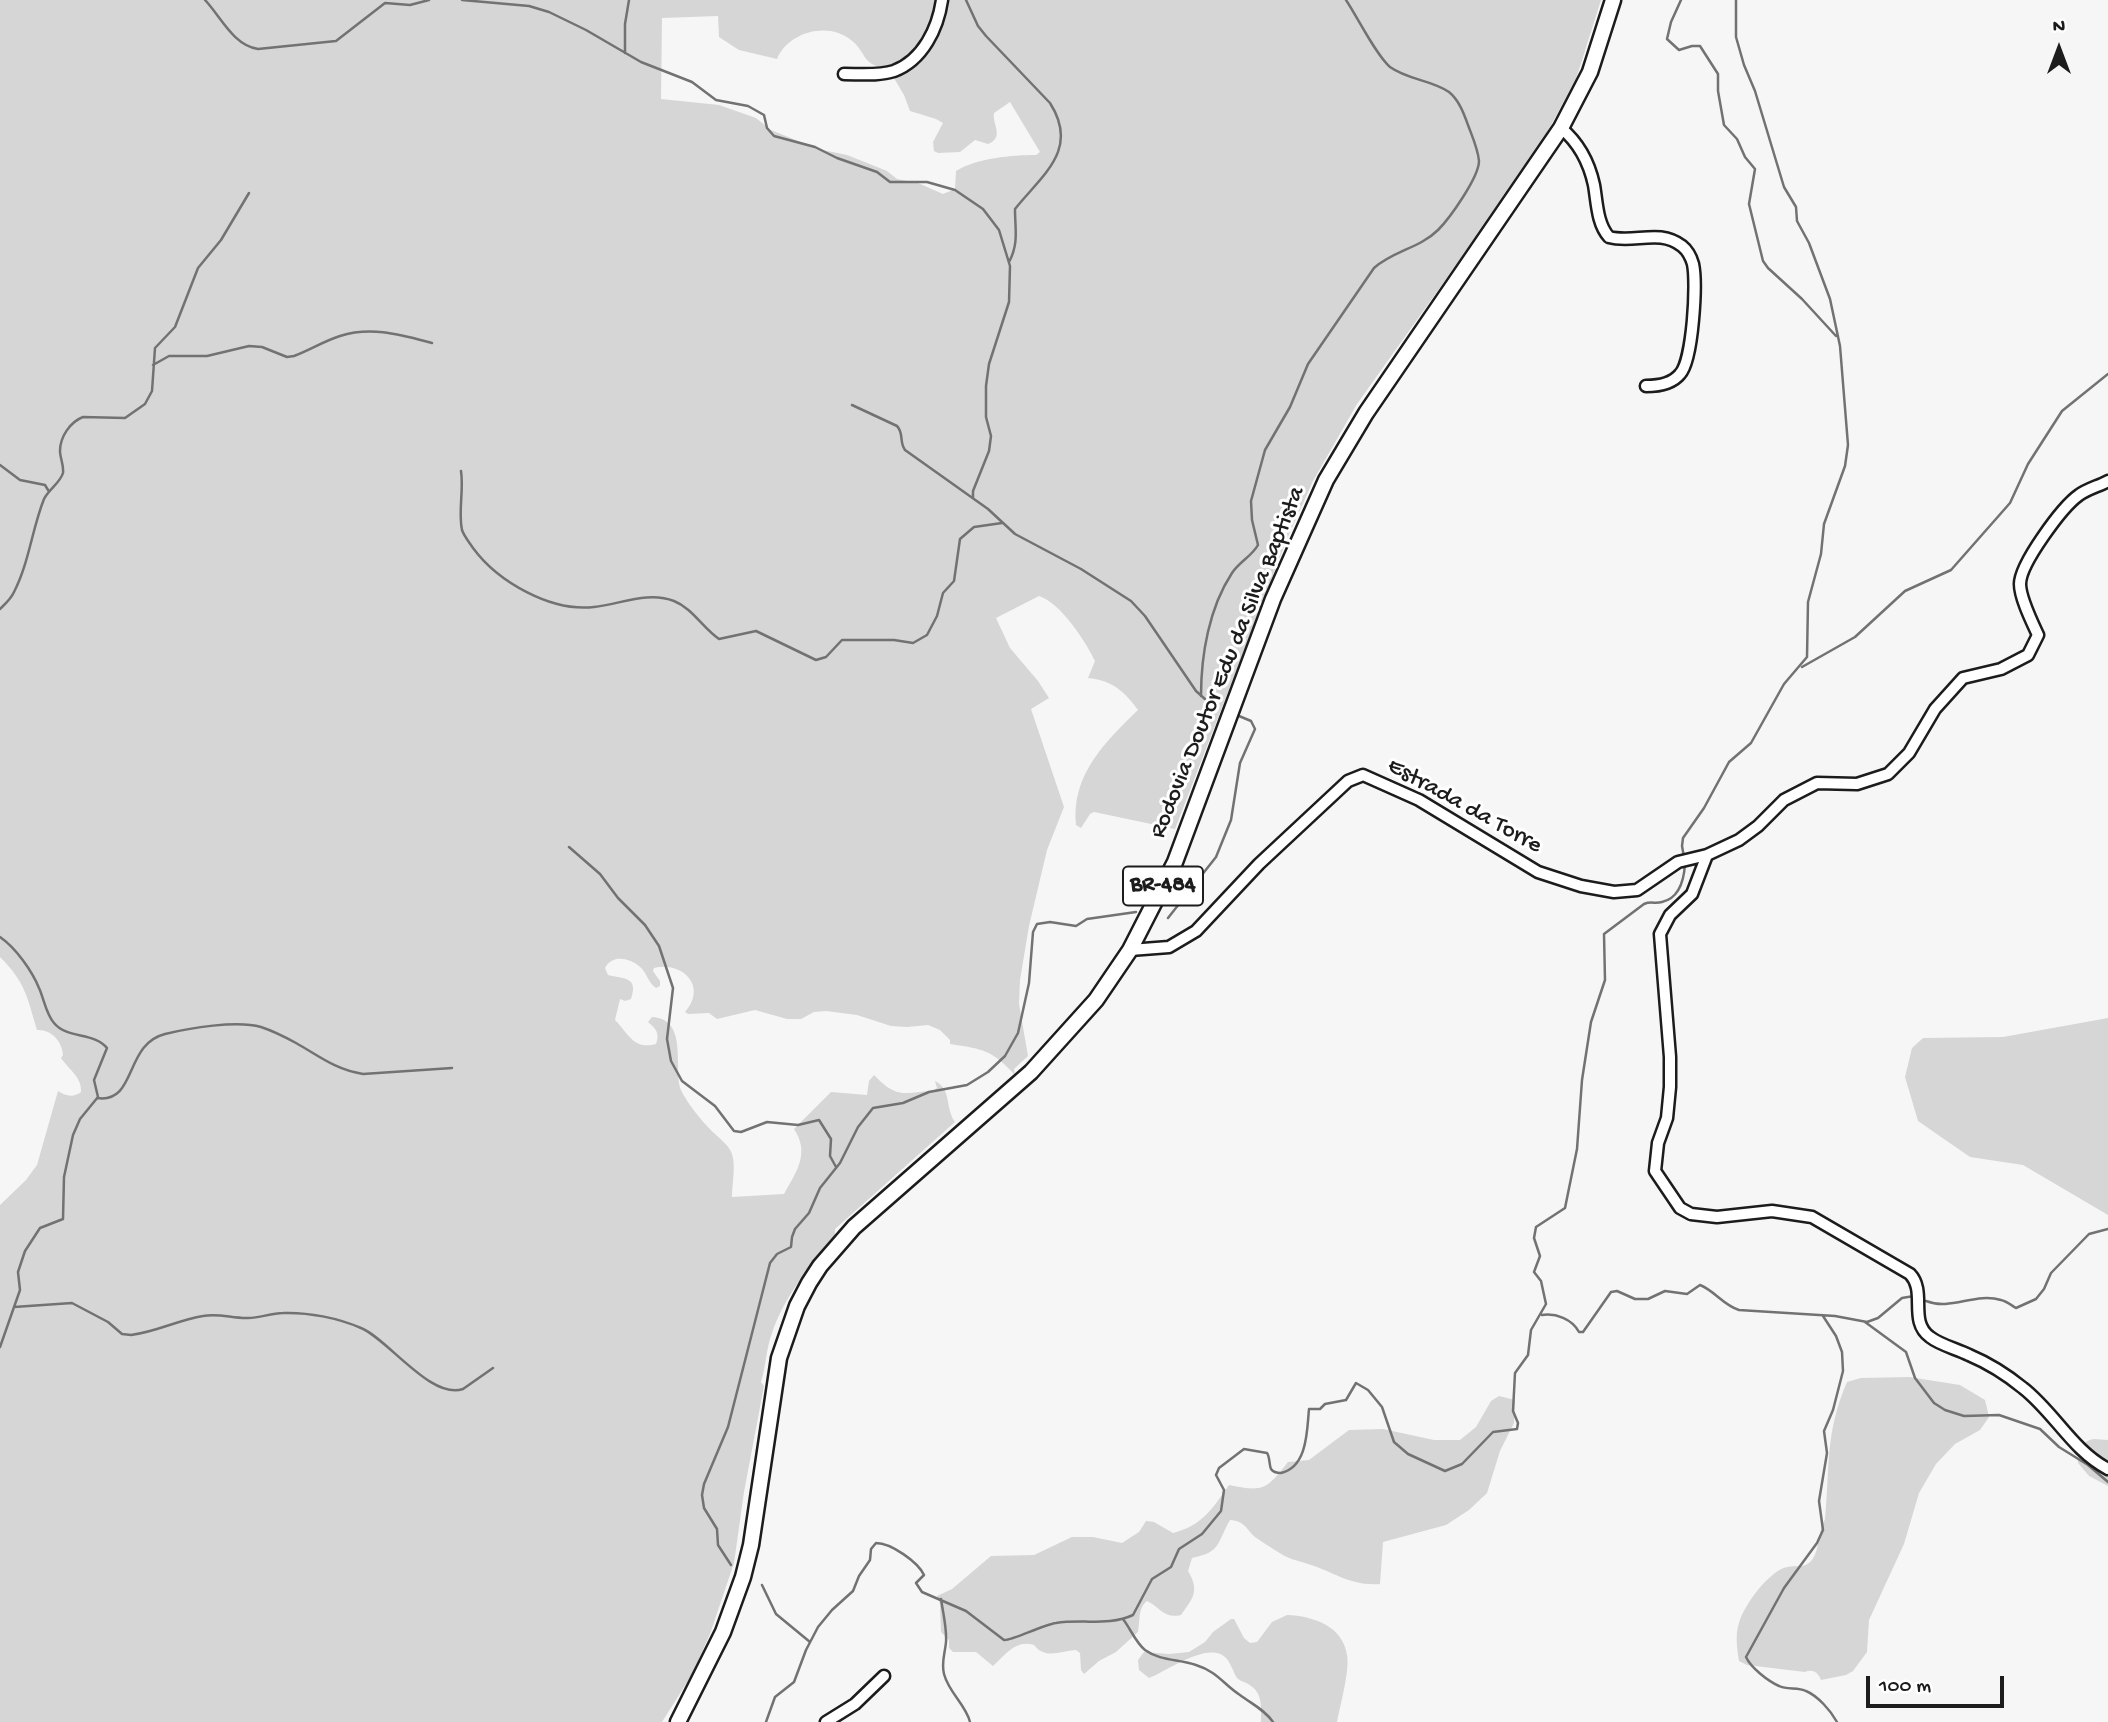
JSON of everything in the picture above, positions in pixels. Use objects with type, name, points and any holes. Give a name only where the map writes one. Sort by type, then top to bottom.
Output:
[{"type":"main road","name":"Rodovia Doutor Edu da Silva Baptista","points":[[678,1722],[723,1632],[743,1577],[751,1545],[779,1359],[797,1306],[809,1283],[854,1227],[1031,1073],[1096,1000],[1130,950],[1175,862],[1273,599],[1326,480],[1366,413],[1561,128],[1590,72],[1613,0]]},
{"type":"street","points":[[844,74],[869,75],[894,71],[914,58],[936,29],[942,0]]},
{"type":"street","points":[[1561,128],[1573,138],[1584,156],[1600,217],[1609,237],[1661,237],[1684,247],[1692,260],[1693,318],[1685,368],[1674,381],[1646,386]]},
{"type":"street","name":"Estrada da Torre","points":[[1130,950],[1169,947],[1196,931],[1259,863],[1349,781],[1363,775],[1419,800],[1538,872],[1581,886],[1614,891],[1637,890],[1682,861],[1707,855],[1739,840],[1758,826],[1784,800],[1817,782],[1857,784],[1888,774],[1909,753],[1935,709],[1964,678],[2001,670],[2028,655],[2038,635],[2029,616],[2020,584],[2030,558],[2058,514],[2079,495],[2108,481]]},
{"type":"street","points":[[1707,855],[1692,894],[1670,915],[1660,934],[1670,1087],[1667,1118],[1658,1143],[1655,1171],[1680,1208],[1691,1214],[1717,1217],[1772,1211],[1812,1217],[1910,1274],[1917,1282],[1919,1290],[1918,1316],[1923,1329],[1930,1337],[2004,1373],[2054,1417],[2076,1443],[2108,1469]]},
{"type":"street","points":[[826,1722],[855,1704],[884,1676]]},
{"type":"shaded area","points":[[0,0],[1601,0],[1576,79],[1544,138],[1357,404],[1313,481],[1287,539],[1175,829],[1094,812],[1081,828],[1076,825],[1079,790],[1085,775],[1103,747],[1138,710],[1117,688],[1104,681],[1088,678],[1095,661],[1091,653],[1072,624],[1047,600],[1039,596],[996,618],[1010,648],[1049,698],[1031,709],[1064,807],[1047,850],[1029,926],[1019,1004],[1028,1056],[1014,1069],[1015,1075],[1000,1060],[979,1049],[950,1044],[950,1040],[940,1030],[928,1025],[891,1026],[857,1015],[826,1011],[814,1012],[801,1019],[787,1019],[755,1010],[717,1019],[709,1013],[688,1014],[685,1012],[694,993],[693,985],[682,972],[674,968],[654,968],[653,971],[660,981],[660,986],[656,988],[642,968],[630,961],[616,959],[605,968],[608,975],[624,978],[633,986],[631,999],[620,999],[615,1020],[632,1040],[642,1045],[656,1044],[658,1037],[648,1022],[652,1017],[664,1020],[671,1026],[677,1046],[681,1090],[696,1113],[727,1145],[732,1154],[732,1197],[784,1194],[800,1162],[801,1146],[794,1129],[831,1092],[867,1095],[869,1081],[874,1075],[888,1088],[901,1093],[934,1090],[937,1088],[935,1081],[944,1089],[955,1122],[835,1229],[835,1236],[807,1270],[783,1307],[770,1339],[761,1382],[764,1386],[734,1563],[710,1634],[691,1676],[662,1722],[0,1722],[0,1205],[26,1180],[37,1165],[58,1091],[70,1096],[81,1092],[81,1087],[61,1058],[63,1055],[58,1041],[51,1034],[37,1030],[24,990],[15,974],[0,957]],"holes":[[[718,16],[719,37],[739,50],[777,59],[782,50],[799,36],[820,31],[842,34],[873,64],[888,68],[910,111],[943,123],[933,142],[934,151],[960,152],[975,140],[988,144],[993,141],[997,134],[994,113],[1010,102],[1040,152],[1036,155],[995,158],[964,167],[956,171],[955,189],[943,194],[918,183],[897,179],[887,171],[847,155],[818,149],[771,130],[756,118],[719,105],[661,99],[662,18]]]},
{"type":"shaded area","points":[[2108,1018],[2108,1215],[2023,1165],[1970,1157],[1918,1121],[1905,1077],[1912,1048],[1923,1038],[2003,1037]]},
{"type":"shaded area","points":[[1909,1377],[1960,1385],[1985,1400],[1989,1417],[1980,1430],[1955,1444],[1936,1464],[1919,1493],[1904,1544],[1869,1620],[1867,1652],[1853,1671],[1821,1680],[1812,1671],[1747,1665],[1739,1661],[1738,1628],[1752,1598],[1765,1582],[1780,1570],[1806,1565],[1815,1556],[1825,1519],[1828,1466],[1835,1417],[1847,1382],[1861,1378]]},
{"type":"shaded area","points":[[1499,1396],[1515,1400],[1514,1423],[1500,1451],[1487,1493],[1469,1510],[1446,1525],[1383,1542],[1380,1584],[1351,1581],[1289,1558],[1255,1537],[1242,1524],[1230,1520],[1214,1549],[1192,1558],[1188,1571],[1194,1584],[1194,1594],[1181,1615],[1166,1614],[1147,1601],[1141,1611],[1138,1632],[1116,1652],[1099,1661],[1084,1674],[1081,1670],[1080,1653],[1076,1650],[1054,1654],[1043,1652],[1034,1645],[1022,1644],[1011,1649],[993,1666],[976,1652],[953,1652],[949,1648],[949,1640],[941,1632],[937,1596],[952,1589],[991,1556],[1034,1555],[1072,1537],[1093,1537],[1122,1543],[1139,1532],[1146,1521],[1154,1522],[1173,1533],[1183,1530],[1206,1515],[1229,1485],[1263,1487],[1288,1462],[1309,1460],[1349,1430],[1383,1429],[1434,1440],[1460,1440],[1476,1427],[1491,1401]]},
{"type":"shaded area","points":[[2094,1439],[2108,1440],[2108,1486],[2089,1476],[2078,1463],[2081,1447]]},
{"type":"shaded area","points":[[1287,1615],[1325,1624],[1340,1637],[1344,1645],[1347,1670],[1337,1722],[1261,1722],[1258,1693],[1237,1678],[1228,1660],[1219,1653],[1199,1655],[1149,1678],[1139,1670],[1138,1660],[1144,1652],[1189,1652],[1231,1619],[1234,1619],[1244,1638],[1250,1643],[1257,1642],[1272,1622]]},
{"type":"waterway","points":[[205,0],[234,36],[258,49],[336,41],[385,3],[410,5],[429,0]]},
{"type":"waterway","points":[[462,0],[529,6],[549,12],[641,62],[692,82],[716,100],[748,106],[764,115],[767,128],[774,136],[815,147],[877,172],[890,182],[927,182],[955,190],[983,209],[999,230],[1010,266],[1009,302],[989,364],[986,417],[991,436],[989,451],[973,491],[973,498]]},
{"type":"waterway","points":[[625,53],[625,24],[629,0]]},
{"type":"waterway","points":[[966,0],[978,26],[986,36],[1050,103],[1061,135],[1054,161],[1015,209],[1015,242],[1009,262]]},
{"type":"waterway","points":[[1201,696],[1205,648],[1217,601],[1232,573],[1258,545],[1251,501],[1265,450],[1290,407],[1308,364],[1374,268],[1438,230],[1463,197],[1478,168],[1476,147],[1456,99],[1442,88],[1404,75],[1390,67],[1373,45],[1346,0]]},
{"type":"waterway","points":[[1681,0],[1667,39],[1679,50],[1700,46],[1718,74],[1724,125],[1737,139],[1745,157],[1755,169],[1749,204],[1763,261],[1836,336]]},
{"type":"waterway","points":[[1684,857],[1683,838],[1704,808],[1729,762],[1751,743],[1784,684],[1807,657],[1808,602],[1821,554],[1824,524],[1845,466],[1848,445],[1840,346],[1830,299],[1809,243],[1797,221],[1796,207],[1784,187],[1755,91],[1744,65],[1736,37],[1736,0]]},
{"type":"waterway","points":[[0,609],[11,597],[19,581],[44,499],[63,473],[60,451],[67,431],[74,422],[83,417],[125,418],[145,404],[152,391],[155,348],[175,327],[198,268],[221,240],[249,193]]},
{"type":"waterway","points":[[153,365],[169,356],[207,356],[249,346],[262,347],[287,357],[294,356],[334,338],[364,332],[386,333],[432,343]]},
{"type":"waterway","points":[[1802,667],[1855,637],[1905,591],[1951,570],[2010,503],[2028,464],[2062,411],[2108,374]]},
{"type":"waterway","points":[[852,405],[897,426],[905,450],[988,509],[1015,534],[1081,569],[1131,601],[1145,616],[1196,691],[1215,708]]},
{"type":"waterway","points":[[0,465],[20,480],[45,485],[48,490]]},
{"type":"waterway","points":[[461,471],[464,535],[496,572],[527,592],[560,605],[577,607],[664,598],[686,608],[719,639],[756,631],[816,660],[826,657],[842,640],[894,640],[913,643],[927,635],[937,616],[943,593],[954,581],[960,539],[974,527],[1002,523]]},
{"type":"waterway","points":[[1168,918],[1216,857],[1231,820],[1240,763],[1255,729],[1251,721],[1239,716]]},
{"type":"waterway","points":[[569,847],[600,874],[618,898],[645,925],[659,946],[673,988],[667,1039],[671,1061],[682,1081],[715,1106],[734,1131],[741,1132],[767,1122],[798,1125],[819,1120],[831,1139],[830,1156],[836,1167]]},
{"type":"waterway","points":[[766,1722],[775,1697],[794,1682],[818,1627],[853,1591],[876,1543],[903,1554],[921,1570],[924,1575],[916,1583],[922,1592],[966,1611],[1004,1640],[1008,1640],[1056,1623],[1115,1620],[1133,1615],[1152,1579],[1171,1567],[1179,1549],[1202,1534],[1221,1511],[1224,1490],[1216,1475],[1219,1468],[1244,1449],[1267,1453],[1274,1472],[1281,1473],[1290,1469],[1301,1455],[1304,1446],[1309,1409],[1320,1409],[1325,1404],[1346,1400],[1356,1383],[1368,1390],[1382,1407],[1394,1442],[1408,1454],[1445,1471],[1462,1464],[1493,1432],[1517,1429],[1518,1423],[1513,1411],[1515,1373],[1528,1355],[1531,1330],[1546,1304],[1541,1281],[1534,1272],[1540,1256],[1534,1238],[1536,1227],[1565,1208],[1577,1149],[1582,1080],[1591,1022],[1605,980],[1604,934],[1644,904],[1662,902],[1673,897],[1682,882],[1685,864]]},
{"type":"waterway","points":[[731,1565],[718,1545],[717,1529],[704,1508],[702,1495],[728,1427],[770,1263],[777,1254],[791,1247],[795,1229],[809,1213],[820,1188],[840,1163],[858,1127],[873,1108],[903,1103],[929,1092],[967,1085],[988,1072],[1005,1056],[1018,1033],[1029,983],[1033,932],[1037,924],[1050,922],[1076,926],[1087,919],[1136,912]]},
{"type":"waterway","points":[[0,937],[18,953],[28,967],[54,1023],[59,1028],[95,1040],[107,1048],[94,1080],[98,1097],[80,1119],[73,1135],[64,1177],[63,1219],[40,1228],[25,1251],[18,1272],[20,1290],[0,1347]]},
{"type":"waterway","points":[[97,1098],[110,1097],[119,1092],[136,1060],[152,1040],[165,1034],[213,1026],[239,1024],[261,1027],[336,1066],[363,1074],[452,1068]]},
{"type":"waterway","points":[[1926,1301],[1945,1304],[1991,1298],[2005,1301],[2016,1308],[2036,1299],[2051,1273],[2089,1234],[2108,1229]]},
{"type":"waterway","points":[[1542,1315],[1563,1318],[1579,1332],[1583,1332],[1611,1292],[1617,1291],[1635,1299],[1648,1299],[1665,1291],[1687,1294],[1700,1285],[1739,1310],[1835,1316],[1867,1322],[1878,1318],[1902,1298],[1914,1296]]},
{"type":"waterway","points":[[14,1307],[72,1303],[108,1322],[122,1334],[131,1335],[209,1315],[240,1318],[278,1313],[313,1315],[343,1321],[372,1334],[437,1386],[451,1390],[463,1389],[493,1368]]},
{"type":"waterway","points":[[1823,1316],[1836,1336],[1842,1352],[1843,1371],[1833,1410],[1824,1431],[1827,1453],[1819,1501],[1823,1530],[1817,1543],[1784,1588],[1746,1657],[1756,1670],[1775,1684],[1811,1693],[1837,1722]]},
{"type":"waterway","points":[[1865,1322],[1906,1352],[1915,1378],[1934,1403],[1964,1416],[1999,1415],[2040,1429],[2059,1447],[2088,1465],[2108,1482]]},
{"type":"waterway","points":[[762,1585],[776,1614],[810,1642]]},
{"type":"waterway","points":[[941,1599],[946,1637],[944,1674],[970,1722]]},
{"type":"waterway","points":[[1123,1619],[1145,1650],[1210,1671],[1273,1722]]}]
